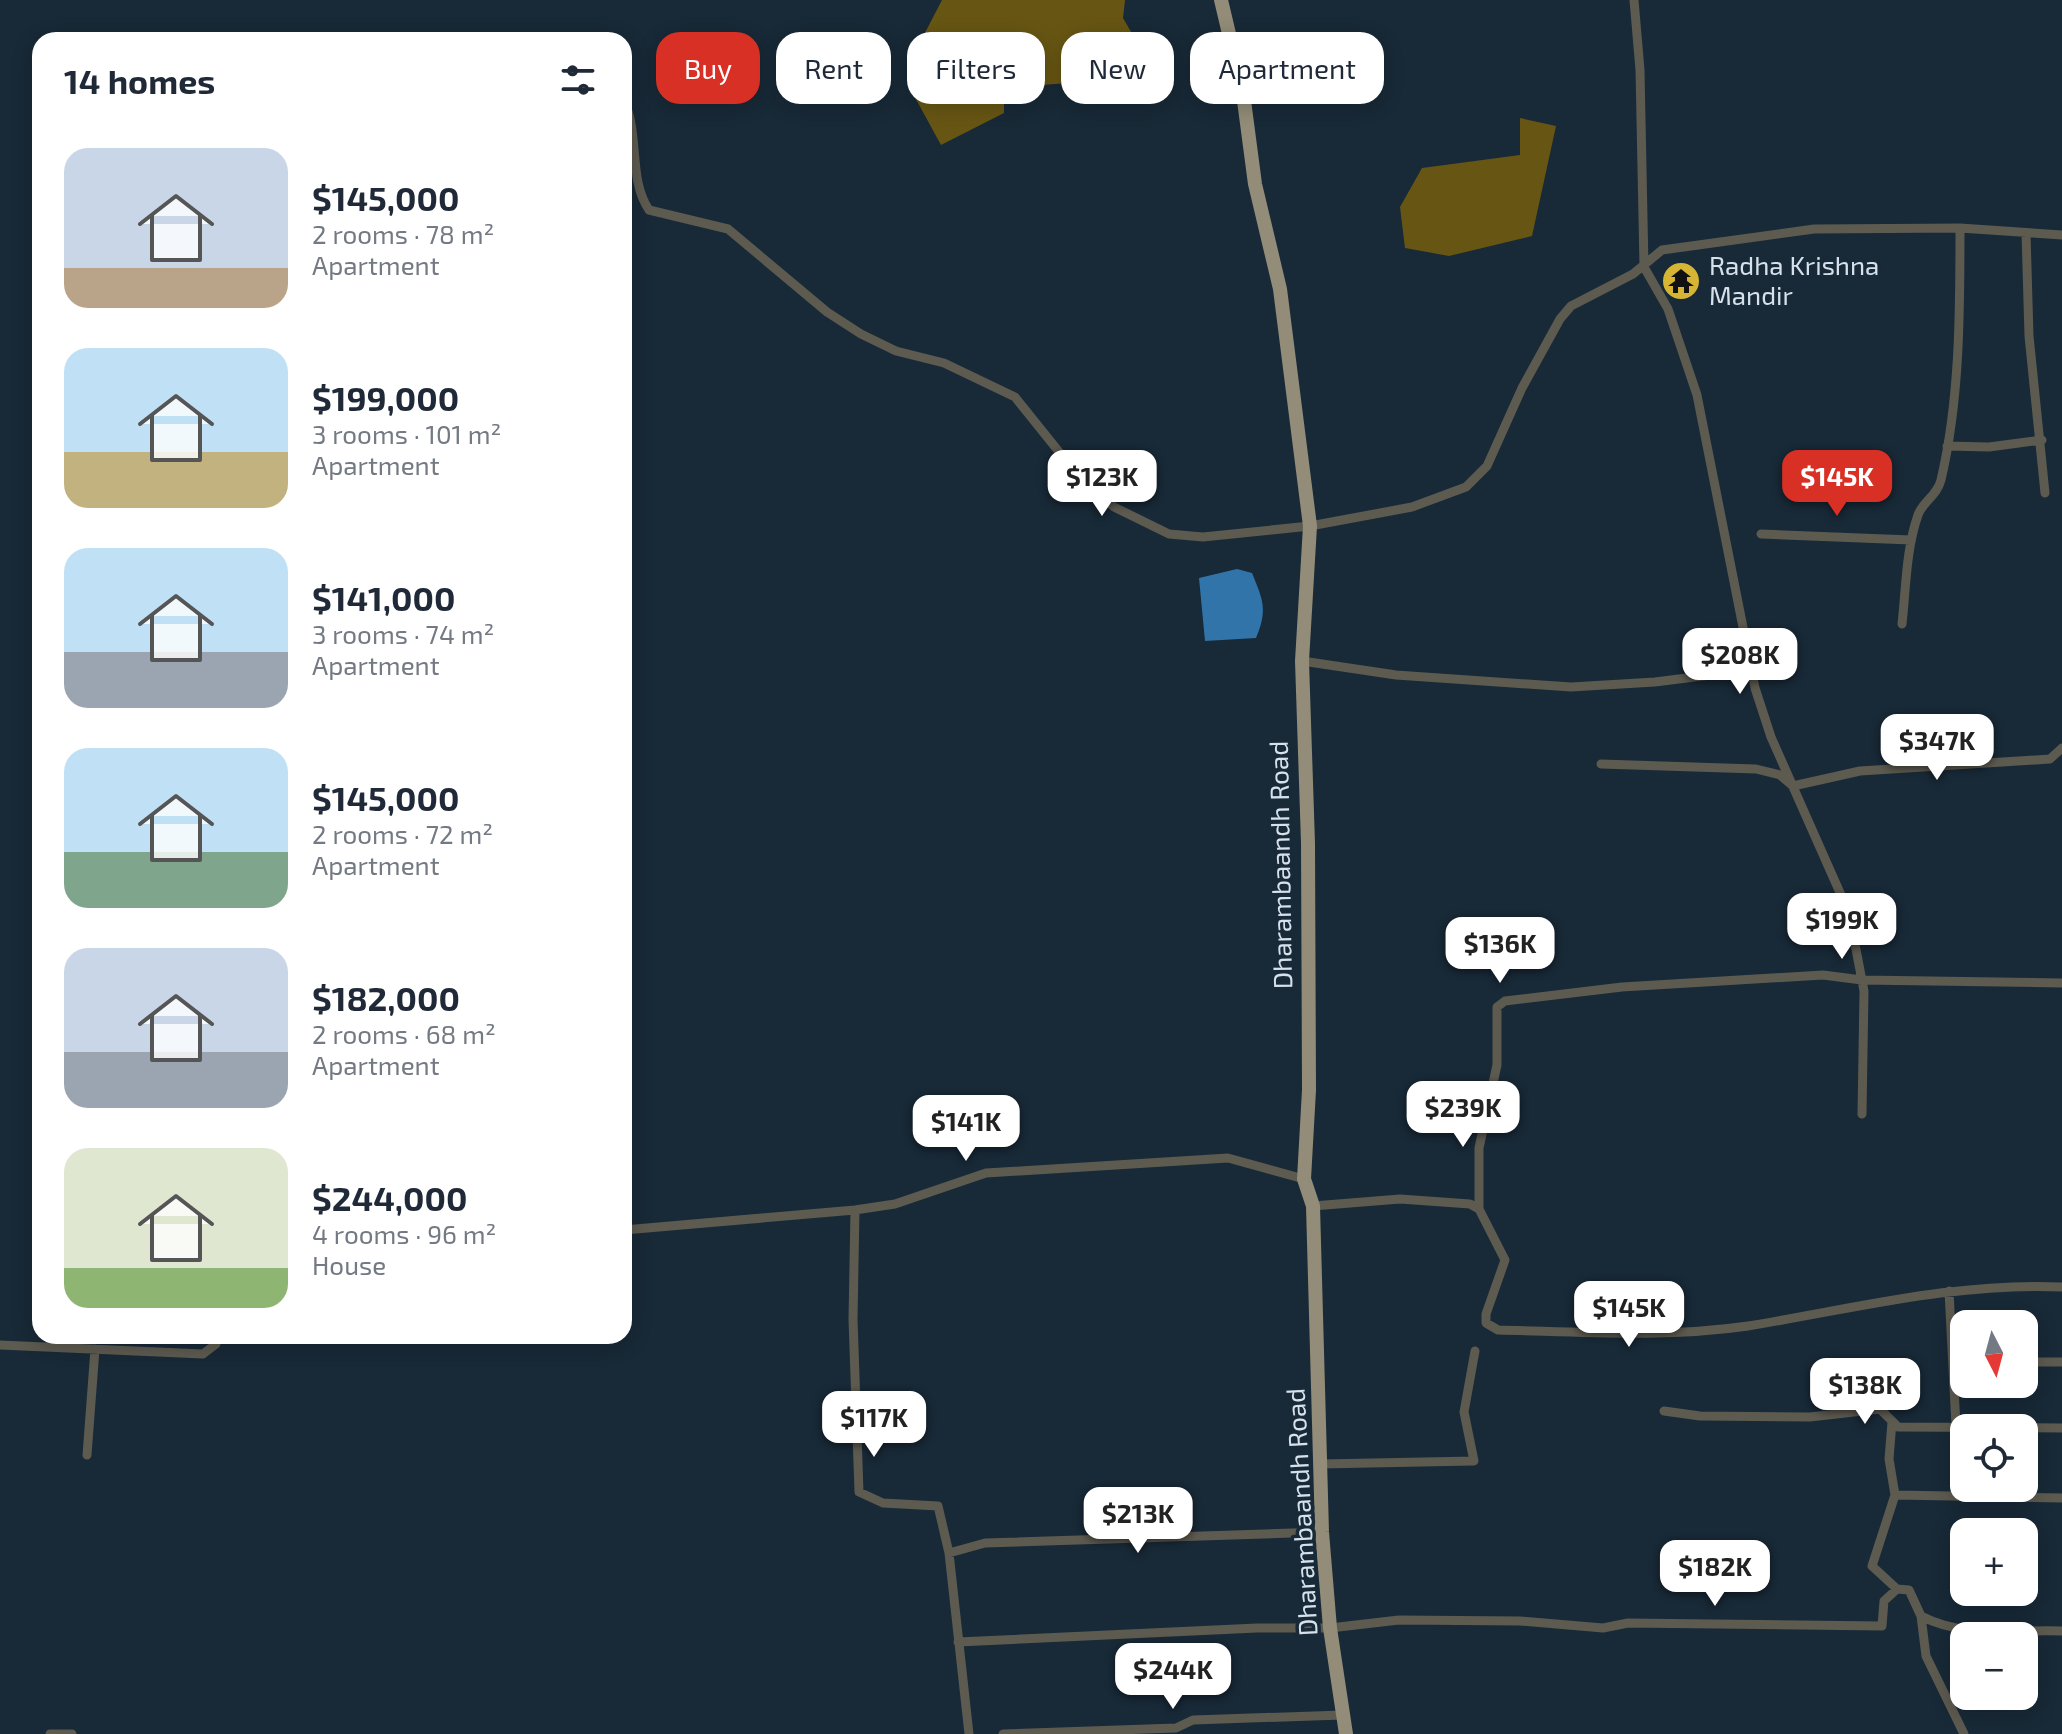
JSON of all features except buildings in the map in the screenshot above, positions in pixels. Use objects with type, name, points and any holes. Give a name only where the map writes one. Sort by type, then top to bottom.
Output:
[{"type":"main road","name":"Dharambaandh Road","points":[[1221,0],[1243,93],[1255,184],[1280,289],[1310,526],[1302,661],[1308,843],[1309,1090],[1304,1179],[1313,1206],[1322,1532],[1330,1628],[1346,1734]]},
{"type":"street","points":[[1634,0],[1640,70],[1644,267],[1668,309],[1697,395],[1750,670],[1771,737],[1849,913],[1862,980],[1862,1114]]},
{"type":"street","points":[[632,131],[641,197],[649,210],[728,229],[827,312],[861,334],[896,351],[944,363],[1015,397],[1072,468],[1114,507],[1150,526],[1183,536],[1310,526],[1412,507],[1466,487],[1487,466],[1522,388],[1560,319],[1571,306],[1644,267],[1662,250],[1814,229],[1960,228],[2062,235]]},
{"type":"street","points":[[1902,624],[1911,540],[1919,512],[1936,493],[1947,446],[1959,302],[1960,228]]},
{"type":"street","points":[[2026,233],[2029,336],[2045,493]]},
{"type":"street","points":[[1947,446],[1989,447],[2042,440]]},
{"type":"street","points":[[1761,534],[1911,540]]},
{"type":"street","points":[[1302,661],[1396,675],[1571,687],[1655,682],[1750,670]]},
{"type":"street","points":[[1793,786],[1860,771],[2050,759],[2062,748]]},
{"type":"street","points":[[1601,764],[1756,769],[1780,775],[1793,786]]},
{"type":"street","points":[[2062,983],[1862,980],[1823,975],[1622,987],[1505,1001],[1497,1007],[1497,1065],[1481,1136],[1479,1209],[1505,1260],[1486,1314],[1486,1323],[1498,1330],[1692,1332],[1747,1326],[1949,1291],[2009,1285],[2062,1287]]},
{"type":"street","points":[[632,1229],[895,1204],[986,1173],[1228,1158],[1304,1179]]},
{"type":"street","points":[[1313,1206],[1400,1199],[1470,1204],[1479,1209]]},
{"type":"street","points":[[855,1210],[853,1319],[859,1492],[883,1503],[938,1506],[949,1553],[969,1734]]},
{"type":"street","points":[[1949,1291],[1950,1310]]},
{"type":"street","points":[[0,1345],[203,1354],[216,1344]]},
{"type":"street","points":[[87,1455],[95,1349]]},
{"type":"street","points":[[1320,1464],[1474,1461],[1464,1412],[1475,1351]]},
{"type":"street","points":[[2038,1362],[2062,1362]]},
{"type":"street","points":[[1664,1411],[1700,1416],[1810,1417],[1880,1409],[1892,1422],[1909,1428],[1950,1426]]},
{"type":"street","points":[[1892,1422],[1889,1459],[1895,1495],[1872,1566],[1897,1589],[1909,1590],[1921,1616],[1926,1656],[1964,1734]]},
{"type":"street","points":[[2038,1428],[2062,1428]]},
{"type":"street","points":[[1895,1495],[2062,1498]]},
{"type":"street","points":[[949,1553],[985,1543],[1322,1532]]},
{"type":"street","points":[[958,1642],[1257,1628],[1330,1628],[1399,1620],[1520,1621],[1603,1628],[1628,1623],[1882,1626],[1884,1601],[1897,1589]]},
{"type":"street","points":[[1921,1616],[1938,1624],[1968,1630],[2062,1631]]},
{"type":"street","points":[[1003,1734],[1176,1728],[1193,1720],[1343,1715]]},
{"type":"street","points":[[50,1734],[72,1734]]},
{"type":"shaded area","points":[[942,0],[1125,0],[1123,18],[1131,32],[1061,32],[1061,84],[1045,85],[1045,32],[925,32]]},
{"type":"shaded area","points":[[919,104],[1004,104],[1004,113],[941,145]]},
{"type":"shaded area","points":[[1520,118],[1556,126],[1532,236],[1449,256],[1405,248],[1400,207],[1422,168],[1520,155]]},
{"type":"water","points":[[1237,569],[1252,573],[1261,598],[1262,620],[1256,638],[1205,641],[1199,578]]},
{"type":"place","name":"Radha Krishna Mandir","points":[[1681,281]]}]
